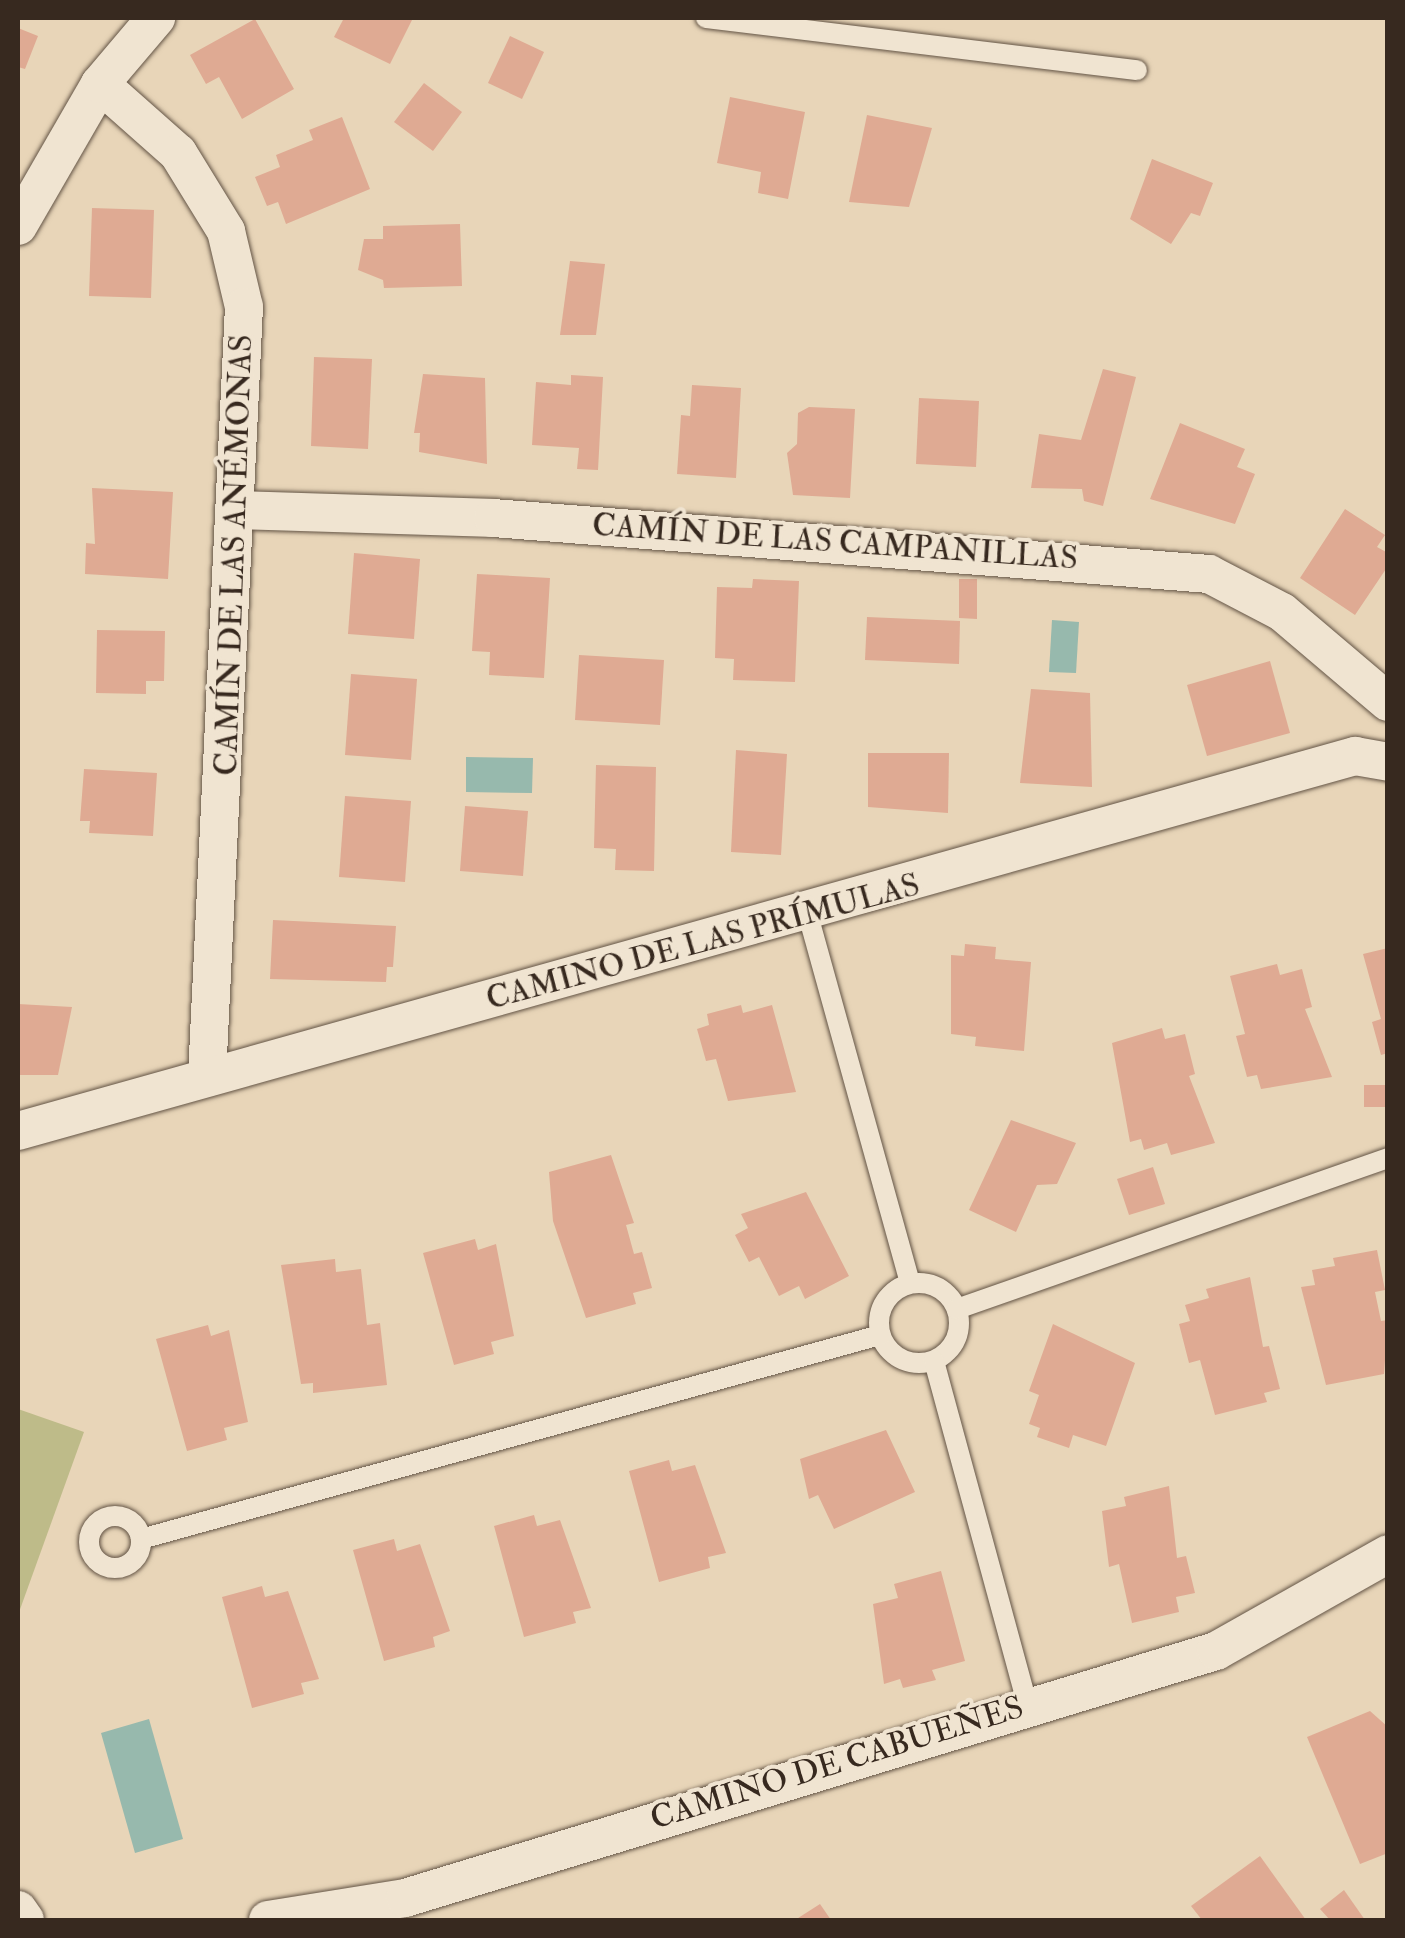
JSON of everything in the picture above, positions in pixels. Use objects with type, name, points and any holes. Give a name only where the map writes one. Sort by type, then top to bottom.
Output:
[{"type":"street","points":[[18,226],[100,84],[156,18]]},
{"type":"street","name":"CAMÍN DE LAS ANÉMONAS","points":[[100,84],[178,153],[226,231],[244,308],[240,510],[208,1077]]},
{"type":"street","name":"CAMÍN DE LAS CAMPANILLAS","points":[[240,510],[513,520],[1209,574],[1282,612],[1388,702]]},
{"type":"street","name":"CAMINO DE LAS PRÍMULAS","points":[[18,1131],[808,915],[1354,756],[1388,762]]},
{"type":"street","name":"CAMINO DE CABUEÑES","points":[[268,1920],[405,1898],[1027,1704],[1216,1651],[1388,1554]]},
{"type":"street","points":[[18,1910],[25,1920]]},
{"type":"lane","points":[[706,18],[1136,70]]},
{"type":"lane","points":[[808,915],[910,1283]]},
{"type":"lane","points":[[958,1309],[1388,1158]]},
{"type":"lane","points":[[910,1283],[936,1286],[958,1309],[954,1344],[934,1361],[895,1356],[880,1334],[888,1296],[910,1283]]},
{"type":"lane","points":[[142,1539],[880,1334]]},
{"type":"lane","points":[[934,1361],[1027,1704]]},
{"type":"shaded area","points":[[18,1409],[84,1432],[18,1615]]},
{"type":"water","points":[[1052,620],[1079,622],[1076,673],[1049,672]]},
{"type":"water","points":[[466,757],[533,758],[532,793],[466,792]]},
{"type":"water","points":[[149,1719],[183,1839],[135,1853],[101,1733]]},
{"type":"building","points":[[344,18],[413,18],[390,64],[334,37]]},
{"type":"building","points":[[255,19],[294,89],[242,119],[219,77],[206,84],[190,55]]},
{"type":"building","points":[[18,28],[38,36],[25,69],[18,67]]},
{"type":"building","points":[[510,36],[544,52],[522,99],[488,83]]},
{"type":"building","points":[[424,83],[462,112],[433,151],[394,122]]},
{"type":"building","points":[[730,97],[805,112],[788,199],[758,193],[761,172],[717,163]]},
{"type":"building","points":[[867,115],[932,128],[909,207],[849,202]]},
{"type":"building","points":[[342,117],[370,189],[286,224],[278,202],[267,206],[255,177],[280,167],[276,155],[313,140],[309,130]]},
{"type":"building","points":[[1152,159],[1213,183],[1200,216],[1191,213],[1171,244],[1130,219]]},
{"type":"building","points":[[92,208],[154,210],[151,298],[89,296]]},
{"type":"building","points":[[460,224],[462,286],[384,288],[383,280],[358,270],[364,239],[383,239],[383,226]]},
{"type":"building","points":[[570,261],[605,264],[596,335],[560,335]]},
{"type":"building","points":[[314,357],[372,359],[368,449],[311,446]]},
{"type":"building","points":[[1103,369],[1136,377],[1103,506],[1084,501],[1082,489],[1031,488],[1039,434],[1081,440]]},
{"type":"building","points":[[423,374],[485,378],[487,464],[419,452],[420,433],[414,433]]},
{"type":"building","points":[[571,375],[603,377],[598,470],[577,469],[579,448],[532,445],[536,382],[571,385]]},
{"type":"building","points":[[692,385],[741,388],[736,478],[677,474],[681,415],[690,416]]},
{"type":"building","points":[[919,398],[979,401],[976,467],[916,464]]},
{"type":"building","points":[[809,407],[855,409],[850,498],[793,495],[787,453],[797,444],[798,413]]},
{"type":"building","points":[[1180,423],[1245,449],[1237,467],[1255,474],[1235,524],[1150,499]]},
{"type":"building","points":[[92,488],[173,492],[168,579],[85,574],[86,543],[95,544]]},
{"type":"building","points":[[1345,509],[1385,535],[1377,547],[1388,553],[1388,566],[1355,615],[1300,578]]},
{"type":"building","points":[[354,553],[420,559],[414,639],[348,634]]},
{"type":"building","points":[[477,574],[550,578],[544,678],[489,675],[490,652],[472,651]]},
{"type":"building","points":[[753,579],[799,581],[795,682],[733,680],[734,659],[715,658],[717,587],[752,588]]},
{"type":"building","points":[[959,579],[977,579],[977,619],[959,618]]},
{"type":"building","points":[[867,617],[960,621],[959,664],[865,660]]},
{"type":"building","points":[[97,630],[165,631],[164,681],[146,681],[146,694],[96,693]]},
{"type":"building","points":[[579,655],[664,660],[660,725],[575,720]]},
{"type":"building","points":[[1270,661],[1290,733],[1207,756],[1187,685]]},
{"type":"building","points":[[351,674],[417,679],[411,760],[345,755]]},
{"type":"building","points":[[1031,689],[1090,693],[1092,787],[1020,783]]},
{"type":"building","points":[[736,750],[787,754],[781,855],[731,852]]},
{"type":"building","points":[[868,753],[949,753],[948,813],[868,807]]},
{"type":"building","points":[[596,765],[656,767],[654,871],[615,870],[616,849],[594,848]]},
{"type":"building","points":[[84,769],[157,773],[153,836],[89,833],[90,821],[80,821]]},
{"type":"building","points":[[345,796],[411,801],[405,882],[339,877]]},
{"type":"building","points":[[465,806],[528,811],[523,876],[460,871]]},
{"type":"building","points":[[273,920],[396,926],[393,967],[387,967],[386,982],[270,979]]},
{"type":"building","points":[[965,944],[996,947],[995,959],[1031,962],[1024,1051],[975,1046],[976,1037],[951,1034],[951,955],[964,956]]},
{"type":"building","points":[[1388,948],[1388,1053],[1381,1055],[1372,1022],[1381,1019],[1363,954]]},
{"type":"building","points":[[1277,964],[1280,975],[1302,969],[1312,1007],[1305,1009],[1332,1077],[1261,1089],[1257,1075],[1247,1077],[1236,1036],[1245,1034],[1230,976]]},
{"type":"building","points":[[18,1004],[72,1007],[58,1075],[18,1075]]},
{"type":"building","points":[[741,1005],[743,1013],[772,1005],[796,1092],[728,1101],[716,1059],[706,1061],[697,1029],[709,1025],[707,1014]]},
{"type":"building","points":[[1162,1028],[1165,1039],[1185,1034],[1195,1074],[1189,1076],[1215,1143],[1171,1155],[1167,1143],[1144,1150],[1141,1139],[1130,1142],[1112,1043]]},
{"type":"building","points":[[1364,1085],[1388,1085],[1388,1107],[1364,1107]]},
{"type":"building","points":[[1011,1120],[1076,1143],[1057,1184],[1037,1185],[1016,1232],[969,1210]]},
{"type":"building","points":[[611,1155],[634,1223],[626,1225],[634,1254],[642,1252],[652,1288],[633,1293],[636,1304],[586,1318],[553,1221],[549,1172]]},
{"type":"building","points":[[1153,1167],[1165,1204],[1129,1215],[1117,1179]]},
{"type":"building","points":[[806,1192],[849,1276],[805,1299],[799,1286],[779,1296],[759,1257],[749,1262],[735,1235],[748,1228],[741,1214]]},
{"type":"building","points":[[475,1239],[478,1250],[496,1244],[514,1336],[491,1342],[494,1354],[454,1365],[423,1253]]},
{"type":"building","points":[[1377,1250],[1385,1290],[1375,1292],[1381,1321],[1388,1320],[1384,1374],[1326,1385],[1301,1287],[1315,1285],[1312,1270],[1335,1266],[1333,1258]]},
{"type":"building","points":[[335,1259],[336,1272],[361,1269],[367,1325],[380,1323],[387,1385],[313,1393],[313,1383],[301,1384],[281,1265]]},
{"type":"building","points":[[1250,1277],[1263,1347],[1269,1346],[1280,1389],[1264,1393],[1267,1402],[1215,1415],[1200,1360],[1189,1363],[1179,1324],[1190,1321],[1185,1305],[1209,1298],[1206,1289]]},
{"type":"building","points":[[1053,1324],[1135,1363],[1106,1446],[1073,1435],[1069,1448],[1037,1437],[1040,1428],[1029,1424],[1039,1395],[1029,1391]]},
{"type":"building","points":[[208,1325],[211,1336],[229,1330],[248,1422],[224,1428],[227,1440],[187,1451],[156,1339]]},
{"type":"building","points":[[886,1430],[915,1492],[834,1529],[818,1495],[809,1499],[800,1459]]},
{"type":"building","points":[[669,1460],[672,1471],[695,1465],[726,1553],[708,1557],[710,1568],[659,1582],[629,1471]]},
{"type":"building","points":[[1169,1486],[1177,1558],[1186,1556],[1195,1593],[1176,1597],[1179,1612],[1132,1623],[1119,1564],[1109,1567],[1102,1511],[1126,1506],[1124,1497]]},
{"type":"building","points":[[534,1515],[537,1526],[560,1520],[591,1608],[573,1612],[576,1623],[524,1637],[494,1526]]},
{"type":"building","points":[[394,1539],[397,1551],[420,1544],[450,1631],[433,1637],[435,1647],[384,1661],[353,1550]]},
{"type":"building","points":[[941,1571],[965,1661],[932,1670],[936,1680],[903,1688],[900,1679],[884,1684],[873,1604],[898,1598],[894,1584]]},
{"type":"building","points":[[262,1586],[265,1597],[288,1591],[319,1679],[301,1683],[304,1694],[252,1708],[222,1597]]},
{"type":"building","points":[[1370,1711],[1388,1727],[1388,1853],[1360,1864],[1307,1737]]},
{"type":"building","points":[[1260,1856],[1306,1920],[1202,1920],[1191,1906]]},
{"type":"building","points":[[1344,1890],[1365,1920],[1330,1920],[1320,1909]]},
{"type":"building","points":[[820,1904],[831,1920],[795,1920]]}]
